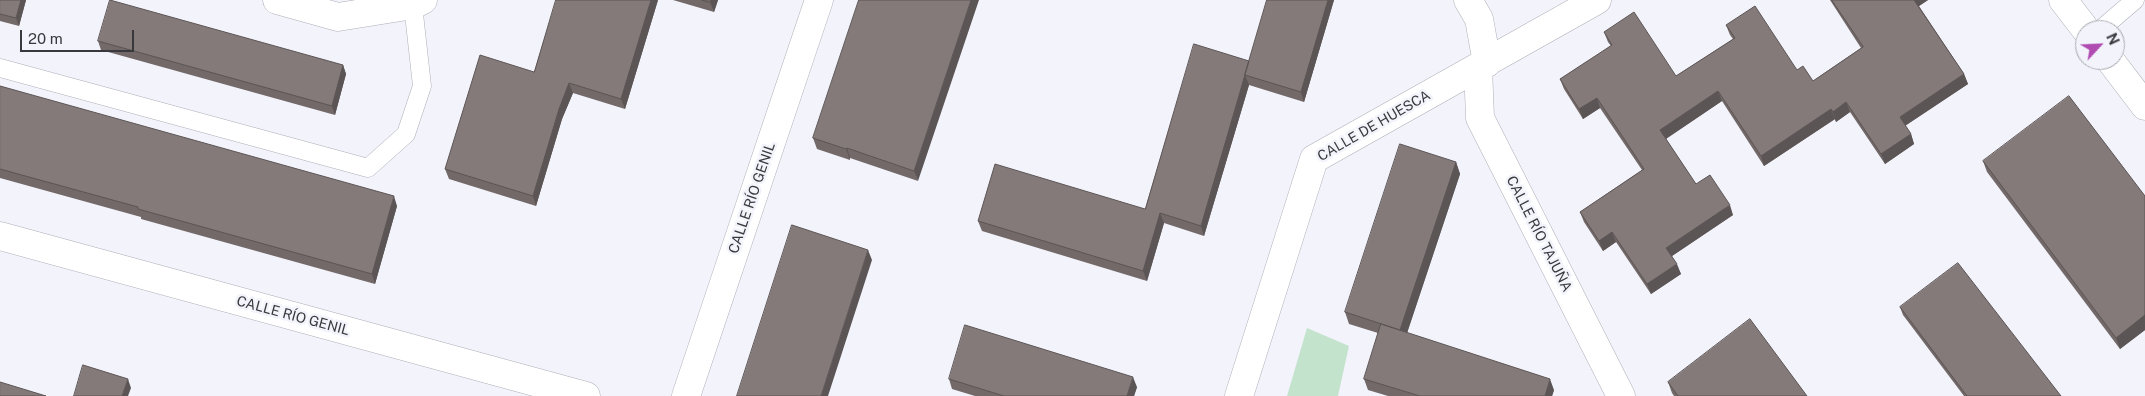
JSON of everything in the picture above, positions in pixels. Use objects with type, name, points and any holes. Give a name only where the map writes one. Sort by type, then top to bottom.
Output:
[{"type":"street","points":[[277,0],[338,17],[418,3]]},
{"type":"street","name":"CALLE RÍO GENIL","points":[[686,396],[819,0]]},
{"type":"street","name":"CALLE RÍO TAJUÑA","points":[[1468,0],[1479,20],[1483,65],[1480,118],[1621,396]]},
{"type":"street","name":"CALLE DE HUESCA","points":[[1239,396],[1314,159],[1597,0]]},
{"type":"street","points":[[2063,0],[2078,20]]},
{"type":"street","points":[[2118,70],[2145,106]]},
{"type":"street","name":"CALLE RÍO GENIL","points":[[0,236],[586,396]]},
{"type":"lane","points":[[2112,20],[2135,0]]},
{"type":"lane","points":[[0,68],[368,168],[406,134],[422,86],[418,3]]},
{"type":"green space","points":[[1307,328],[1349,346],[1338,396],[1287,396]]},
{"type":"building","points":[[0,0],[21,0],[16,18],[0,14]]},
{"type":"building","points":[[110,0],[343,65],[332,106],[98,41]]},
{"type":"building","points":[[556,0],[651,0],[621,99],[569,83],[559,109],[533,196],[445,169],[480,55],[534,72]]},
{"type":"building","points":[[859,0],[971,0],[914,171],[813,138]]},
{"type":"building","points":[[1267,0],[1328,0],[1301,92],[1245,75]]},
{"type":"building","points":[[1832,0],[1914,0],[1964,74],[1900,117],[1911,134],[1881,154],[1846,102],[1833,112],[1831,109],[1761,156],[1718,91],[1660,130],[1696,184],[1710,175],[1730,205],[1666,248],[1677,264],[1647,284],[1612,232],[1599,241],[1580,212],[1644,169],[1597,98],[1579,109],[1560,79],[1612,45],[1604,32],[1634,12],[1676,76],[1735,38],[1726,25],[1755,6],[1797,70],[1803,66],[1813,81],[1863,47]]},
{"type":"building","points":[[1194,44],[1249,61],[1201,226],[1160,213],[1143,271],[978,221],[995,164],[1145,209]]},
{"type":"building","points":[[0,86],[394,196],[372,274],[0,169]]},
{"type":"building","points":[[2069,96],[2145,196],[2145,315],[2116,338],[1983,161]]},
{"type":"building","points":[[1400,144],[1456,162],[1400,330],[1345,312]]},
{"type":"building","points":[[792,225],[868,250],[821,396],[737,396]]},
{"type":"building","points":[[1958,263],[2061,396],[1967,396],[1900,307]]},
{"type":"building","points":[[1750,319],[1807,396],[1678,396],[1668,382]]},
{"type":"building","points":[[1381,324],[1550,379],[1545,396],[1420,396],[1364,379]]},
{"type":"building","points":[[965,325],[1133,377],[1127,396],[1004,396],[949,379]]},
{"type":"building","points":[[83,365],[128,379],[122,396],[74,396]]},
{"type":"building","points":[[0,382],[46,396],[0,396]]}]
